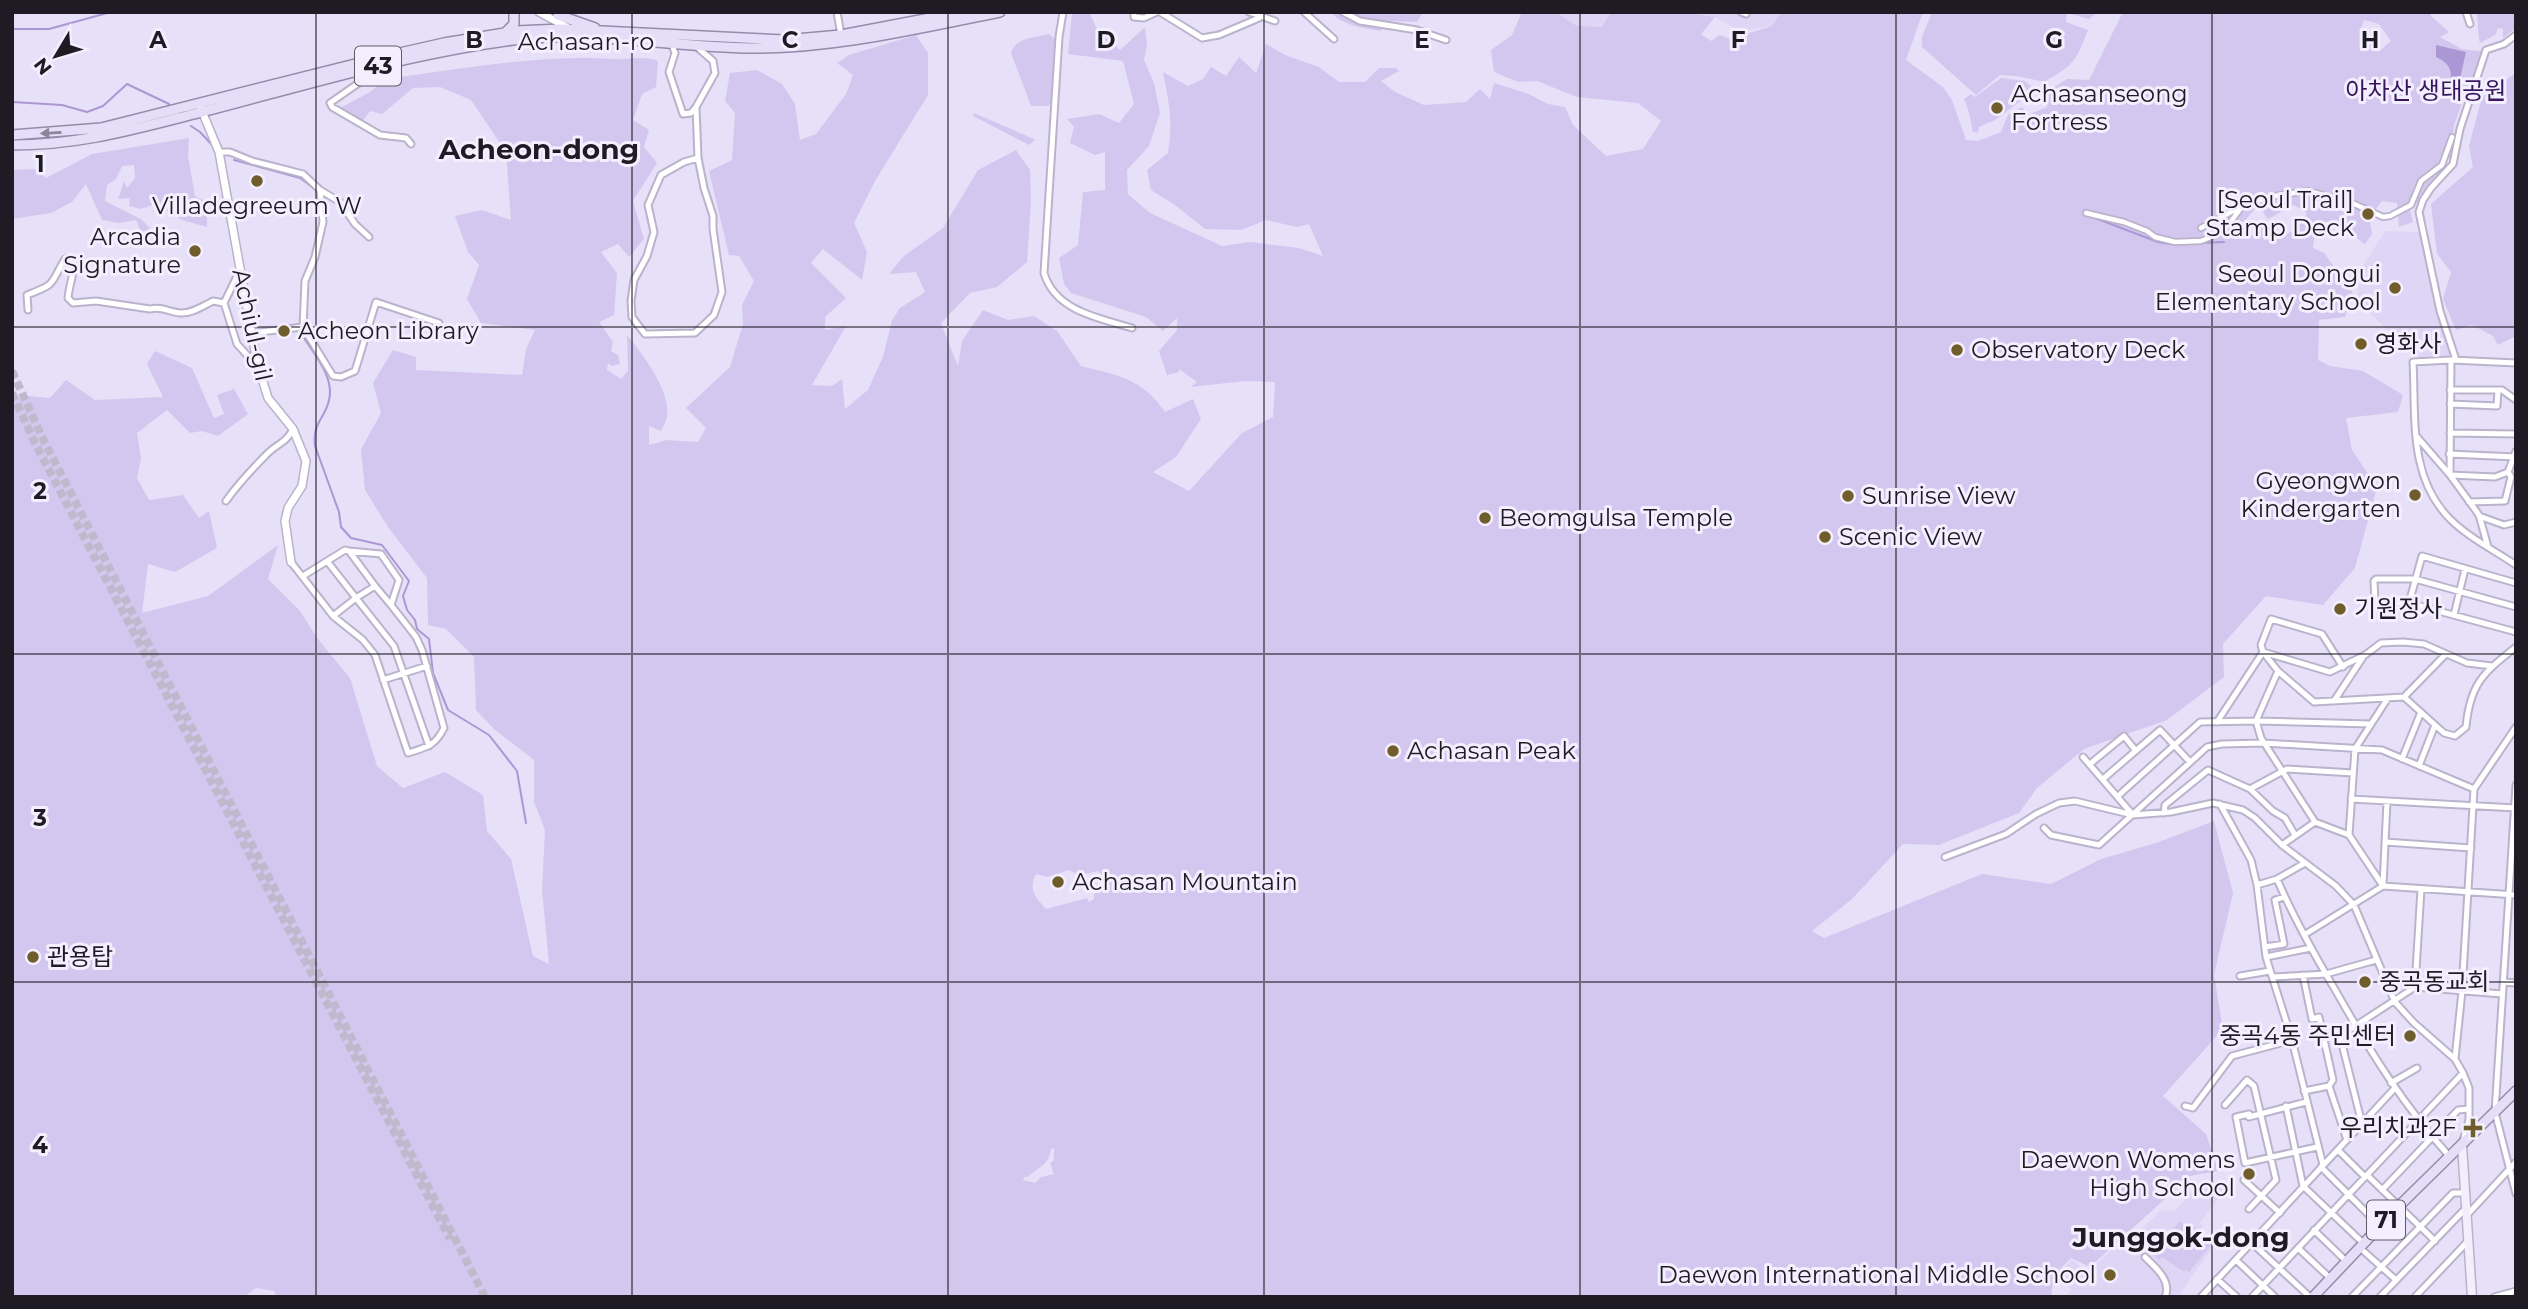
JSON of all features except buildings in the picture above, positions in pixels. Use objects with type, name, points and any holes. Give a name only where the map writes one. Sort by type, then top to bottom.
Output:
[{"type":"main road","points":[[505,33],[514,24],[514,12]]},
{"type":"main road","name":"Achasan-ro","points":[[12,135],[101,128],[201,108],[393,62],[515,40],[607,32],[784,40],[841,35],[962,12]]},
{"type":"main road","name":"Achasan-ro","points":[[12,145],[101,137],[391,55],[505,33],[538,30],[751,48],[817,43],[1000,12]]},
{"type":"main road","points":[[555,13],[607,32]]},
{"type":"main road","name":"71","points":[[2311,1297],[2516,1091]]},
{"type":"main road","points":[[2462,1145],[2472,1297]]},
{"type":"street","points":[[539,12],[572,34]]},
{"type":"street","points":[[836,12],[841,35]]},
{"type":"street","points":[[1063,12],[1059,37],[1044,273],[1056,296],[1075,309],[1132,328]]},
{"type":"street","points":[[1134,12],[1134,18],[1144,18],[1159,12],[1202,38],[1219,36],[1259,18]]},
{"type":"street","points":[[1248,12],[1259,18],[1275,21]]},
{"type":"street","points":[[1304,12],[1334,39]]},
{"type":"street","points":[[1343,12],[1360,21],[1417,30],[1446,40]]},
{"type":"street","points":[[2466,12],[2470,24]]},
{"type":"street","points":[[555,13],[570,23],[572,34]]},
{"type":"street","points":[[2450,475],[2450,390],[2454,360],[2440,311],[2419,212],[2431,188],[2453,164],[2460,129],[2486,50],[2504,44],[2516,35]]},
{"type":"street","points":[[671,42],[675,53],[669,72],[683,114],[691,113],[696,107],[715,73],[713,61],[694,44]]},
{"type":"street","points":[[360,72],[363,80],[330,103],[332,107],[380,135],[406,138],[411,144]]},
{"type":"street","points":[[696,107],[698,158],[713,216],[722,292],[714,315],[695,333],[645,334],[632,317],[631,301],[634,280],[647,256],[654,232],[648,205],[661,175],[684,162],[698,158]]},
{"type":"street","name":"Achiul-gil","points":[[201,108],[219,152],[259,368],[268,398],[293,429],[306,461],[302,486],[288,508],[285,522],[290,562],[332,616],[363,640],[375,655],[408,753],[429,746]]},
{"type":"street","points":[[2201,228],[2268,197],[2308,191],[2350,202],[2383,217],[2390,216],[2411,205],[2421,181],[2442,165],[2452,137]]},
{"type":"street","points":[[219,152],[230,152],[252,161],[303,174],[320,190],[340,202],[355,224],[369,237]]},
{"type":"street","points":[[320,190],[323,222],[321,238],[305,281],[303,327],[333,376],[349,375],[357,367],[376,302],[439,324]]},
{"type":"street","points":[[2086,213],[2124,222],[2166,241],[2201,242],[2223,232],[2242,207]]},
{"type":"street","points":[[28,310],[27,295],[49,286],[57,277],[65,259],[69,258],[74,263],[74,271],[68,298],[73,303],[96,301],[150,309],[158,307],[181,314],[197,310],[213,300],[224,303]]},
{"type":"street","points":[[240,270],[224,303],[237,344],[259,368]]},
{"type":"street","points":[[252,333],[303,327]]},
{"type":"street","points":[[2516,363],[2454,360],[2413,362],[2416,437],[2422,476],[2431,497],[2451,520],[2516,565]]},
{"type":"street","points":[[2450,390],[2502,390],[2516,400]]},
{"type":"street","points":[[2450,404],[2497,406],[2498,390]]},
{"type":"street","points":[[226,501],[272,449],[283,444],[293,429]]},
{"type":"street","points":[[2449,433],[2516,434]]},
{"type":"street","points":[[2416,437],[2450,475],[2479,515],[2488,547]]},
{"type":"street","points":[[2449,454],[2516,455],[2508,472],[2495,477],[2450,475]]},
{"type":"street","points":[[2469,502],[2505,501],[2511,477],[2508,472]]},
{"type":"street","points":[[2479,515],[2504,525],[2516,522]]},
{"type":"street","points":[[303,576],[345,550],[381,554],[399,580],[391,605]]},
{"type":"street","points":[[327,561],[394,646],[429,746],[438,741],[444,728],[416,637],[349,551]]},
{"type":"street","points":[[2409,603],[2422,556],[2516,583]]},
{"type":"street","points":[[2454,615],[2465,569]]},
{"type":"street","points":[[2516,607],[2415,579],[2374,581],[2375,601],[2409,603],[2516,632]]},
{"type":"street","points":[[332,616],[375,586]]},
{"type":"street","points":[[2343,667],[2322,634],[2272,619],[2261,645],[2263,652],[2278,671],[2314,702],[2404,697],[2445,654]]},
{"type":"street","points":[[2263,652],[2330,671],[2365,655],[2381,643],[2403,642],[2424,644],[2467,663],[2492,666]]},
{"type":"street","points":[[2404,697],[2444,733],[2455,736],[2466,727],[2468,704],[2475,686],[2492,666],[2516,647]]},
{"type":"street","points":[[2217,722],[2263,652]]},
{"type":"street","points":[[2334,701],[2365,655]]},
{"type":"street","points":[[383,680],[426,666]]},
{"type":"street","points":[[2278,671],[2256,721],[2264,743],[2315,822],[2349,835],[2383,887]]},
{"type":"street","points":[[2349,835],[2355,749],[2388,698]]},
{"type":"street","points":[[2402,759],[2421,712]]},
{"type":"street","points":[[2118,796],[2200,722],[2371,724]]},
{"type":"street","points":[[2419,766],[2435,725]]},
{"type":"street","points":[[2455,1059],[2469,892],[2474,789],[2516,727]]},
{"type":"street","points":[[2103,779],[2160,730],[2190,762]]},
{"type":"street","points":[[2090,764],[2123,736],[2136,751]]},
{"type":"street","points":[[2043,828],[2051,835],[2099,845],[2207,747],[2222,744],[2264,743],[2382,750],[2474,789]]},
{"type":"street","points":[[2084,757],[2133,815]]},
{"type":"street","points":[[2250,789],[2287,769],[2353,774]]},
{"type":"street","points":[[2164,813],[2165,805],[2208,771],[2250,789],[2273,811],[2285,818],[2295,835]]},
{"type":"street","points":[[2516,785],[2512,894],[2502,994],[2495,1112],[2516,1194]]},
{"type":"street","points":[[2351,799],[2515,808]]},
{"type":"street","points":[[1945,857],[2006,834],[2036,814],[2059,803],[2075,801],[2133,815],[2164,813],[2213,803],[2243,810],[2282,845],[2336,886],[2354,905],[2395,1002],[2414,1023],[2455,1059],[2469,1088],[2469,1120],[2462,1145]]},
{"type":"street","points":[[2383,887],[2386,801]]},
{"type":"street","points":[[2220,804],[2251,860],[2257,885],[2266,957],[2292,1041],[2322,1166],[2380,1226]]},
{"type":"street","points":[[2282,845],[2315,822]]},
{"type":"street","points":[[2385,842],[2471,848]]},
{"type":"street","points":[[2257,885],[2277,879],[2305,863]]},
{"type":"street","points":[[2277,879],[2311,948],[2391,1083],[2417,1121],[2450,1157]]},
{"type":"street","points":[[2304,935],[2383,887],[2512,894]]},
{"type":"street","points":[[2416,987],[2421,889]]},
{"type":"street","points":[[2265,947],[2284,944],[2275,900],[2284,897]]},
{"type":"street","points":[[2266,957],[2311,948]]},
{"type":"street","points":[[2240,976],[2326,974],[2376,960]]},
{"type":"street","points":[[2303,975],[2312,1019],[2319,1017],[2333,1080]]},
{"type":"street","points":[[2503,982],[2516,983]]},
{"type":"street","points":[[2362,1124],[2340,1036],[2416,987],[2502,994]]},
{"type":"street","points":[[2185,1106],[2193,1108],[2232,1056],[2292,1041]]},
{"type":"street","points":[[2391,1083],[2417,1068]]},
{"type":"street","points":[[2252,1297],[2462,1073]]},
{"type":"street","points":[[2304,1091],[2329,1086],[2333,1080],[2349,1076]]},
{"type":"street","points":[[2225,1105],[2246,1080],[2254,1086],[2276,1180],[2249,1209]]},
{"type":"street","points":[[2329,1086],[2347,1140]]},
{"type":"street","points":[[2201,1297],[2395,1088]]},
{"type":"street","points":[[2306,1102],[2261,1114],[2236,1117],[2245,1163],[2317,1147]]},
{"type":"street","points":[[2286,1106],[2303,1186],[2396,1280]]},
{"type":"street","points":[[2382,1190],[2458,1110],[2469,1109]]},
{"type":"street","points":[[2338,1150],[2435,1241]]},
{"type":"street","points":[[2380,1297],[2516,1162]]},
{"type":"street","points":[[2249,1174],[2244,1180],[2280,1213]]},
{"type":"street","points":[[2351,1297],[2453,1193],[2465,1193]]},
{"type":"street","points":[[2315,1230],[2346,1261]]},
{"type":"street","points":[[2415,1297],[2468,1241]]},
{"type":"street","points":[[2252,1243],[2311,1297]]},
{"type":"street","points":[[2298,1248],[2330,1278]]},
{"type":"street","points":[[2145,1257],[2165,1280],[2165,1297]]},
{"type":"street","points":[[2236,1260],[2275,1297]]},
{"type":"street","points":[[2217,1279],[2236,1297]]},
{"type":"street","points":[[2494,1297],[2516,1292]]},
{"type":"shaded area","points":[[1556,12],[1619,12],[1594,37]]},
{"type":"shaded area","points":[[1683,12],[1781,12],[1772,26],[1740,31],[1715,17]]},
{"type":"shaded area","points":[[2436,45],[2466,52],[2458,88],[2449,84],[2451,71],[2436,57]]},
{"type":"shaded area","name":"Seoul Dongui Elementary School","points":[[2385,231],[2422,232],[2436,312],[2452,356],[2415,357],[2359,302],[2357,275]]},
{"type":"shaded area","points":[[2201,1181],[2223,1186],[2224,1191],[2200,1223],[2203,1226],[2201,1230],[2215,1243],[2178,1297],[2065,1297],[2071,1290],[2058,1274],[2072,1260],[2087,1272],[2123,1240],[2137,1234],[2161,1210],[2175,1211]]},
{"type":"green space","name":"아차산 생태공원","points":[[1089,12],[1097,29],[1120,50],[1145,27],[1147,45],[1144,60],[1154,83],[1160,113],[1149,146],[1127,170],[1128,194],[1150,213],[1222,246],[1250,242],[1299,248],[1323,256],[1309,224],[1297,227],[1266,220],[1241,230],[1205,229],[1151,190],[1147,170],[1168,153],[1170,113],[1163,72],[1188,86],[1203,79],[1211,67],[1226,76],[1239,57],[1256,73],[1266,44],[1285,55],[1319,67],[1339,82],[1365,82],[1379,68],[1396,68],[1399,71],[1381,81],[1395,92],[1424,105],[1466,102],[1480,89],[1490,99],[1494,83],[1529,94],[1548,104],[1565,107],[1573,125],[1606,156],[1643,149],[1661,121],[1638,103],[1577,97],[1537,81],[1518,82],[1494,72],[1491,50],[1512,35],[1521,14],[1519,12],[1556,12],[1577,26],[1602,27],[1611,12],[1683,12],[1715,17],[1701,34],[1711,41],[1720,35],[1730,39],[1772,26],[1781,12],[1923,12],[1906,60],[1943,87],[1952,100],[1966,140],[1978,141],[2001,132],[2008,115],[2022,107],[2028,115],[2047,107],[2045,93],[2067,79],[2089,80],[2123,12],[2431,12],[2431,16],[2449,32],[2440,37],[2462,49],[2486,52],[2454,125],[2450,157],[2423,198],[2413,206],[2408,201],[2413,222],[2399,227],[2397,203],[2382,201],[2369,217],[2372,234],[2365,244],[2332,221],[2316,224],[2313,248],[2324,253],[2353,293],[2345,317],[2319,320],[2318,360],[2330,366],[2363,371],[2403,395],[2398,412],[2346,418],[2352,450],[2377,487],[2355,568],[2323,605],[2266,596],[2223,644],[2224,677],[2167,720],[2084,749],[2037,788],[2019,813],[1939,845],[1903,844],[1852,899],[1812,931],[1824,938],[1982,874],[2051,884],[2101,859],[2156,843],[2214,821],[2233,893],[2214,975],[2223,1029],[2163,1096],[2206,1134],[2218,1171],[2190,1176],[2090,1267],[2071,1258],[2054,1275],[2051,1297],[277,1297],[274,1291],[256,1288],[244,1297],[12,1297],[12,400],[29,396],[50,398],[66,380],[95,400],[163,397],[147,364],[155,351],[192,368],[214,418],[224,414],[217,395],[234,389],[248,414],[218,436],[202,431],[190,433],[167,410],[137,433],[141,459],[137,478],[149,500],[183,495],[199,518],[209,511],[217,548],[175,572],[148,564],[142,613],[208,596],[278,545],[268,579],[300,611],[317,638],[350,678],[377,766],[403,788],[445,772],[483,795],[487,831],[511,859],[533,956],[549,964],[542,890],[545,830],[534,802],[534,760],[494,729],[476,710],[474,657],[446,629],[428,625],[427,578],[388,527],[365,490],[361,449],[381,413],[373,383],[393,350],[416,357],[416,370],[522,375],[526,349],[535,330],[481,323],[467,299],[479,265],[468,252],[455,216],[482,210],[511,220],[506,152],[471,100],[440,87],[413,88],[382,114],[370,111],[359,126],[344,116],[342,107],[370,92],[385,79],[529,60],[641,58],[658,61],[656,87],[642,94],[633,120],[649,130],[644,147],[657,163],[633,201],[644,239],[629,257],[618,244],[601,252],[617,273],[614,315],[599,322],[613,342],[611,351],[618,355],[620,364],[612,366],[608,363],[607,370],[621,379],[628,371],[627,335],[660,384],[667,405],[666,419],[661,431],[649,426],[649,445],[667,440],[698,442],[706,428],[686,408],[730,367],[743,324],[742,305],[754,281],[739,256],[729,255],[709,171],[732,160],[735,113],[725,101],[730,73],[757,70],[782,84],[795,104],[800,140],[816,134],[846,94],[853,75],[837,63],[849,55],[916,35],[928,53],[928,95],[875,181],[854,223],[867,252],[862,280],[823,249],[811,263],[846,298],[825,317],[825,330],[846,326],[812,385],[832,386],[842,379],[845,409],[868,390],[883,357],[892,320],[900,308],[925,292],[916,272],[889,274],[904,256],[943,228],[978,170],[1016,150],[1030,170],[1027,262],[997,287],[970,293],[941,323],[958,366],[962,341],[983,310],[1008,320],[1034,316],[1057,331],[1081,366],[1118,376],[1138,385],[1157,401],[1165,412],[1193,399],[1201,419],[1176,457],[1153,472],[1189,491],[1242,433],[1273,417],[1275,382],[1246,381],[1190,387],[1197,382],[1179,369],[1179,372],[1167,375],[1159,351],[1177,330],[1177,318],[1163,331],[1146,317],[1071,293],[1064,284],[1059,258],[1078,245],[1083,192],[1105,190],[1105,152],[1095,155],[1070,143],[1074,127],[1067,119],[1099,114],[1119,123],[1134,104],[1123,61],[1068,54],[1072,14]],"holes":[[[2364,20],[2379,24],[2391,41],[2378,52],[2360,31]],[[2258,205],[2268,219],[2294,205],[2307,213],[2289,232],[2272,239],[2264,240],[2265,227],[2261,226],[2258,236],[2249,235],[2243,223]],[[1069,870],[1079,874],[1098,871],[1105,878],[1106,884],[1089,902],[1087,898],[1046,909],[1036,897],[1033,884],[1036,874],[1047,877]],[[1054,1148],[1054,1160],[1050,1163],[1054,1174],[1041,1177],[1035,1183],[1023,1180],[1046,1163],[1051,1149]]]},
{"type":"green space","points":[[1331,12],[1423,12],[1417,22],[1387,21],[1381,31],[1347,23]]},
{"type":"green space","points":[[1932,12],[2098,12],[2089,19],[2067,13],[2066,22],[2088,30],[2077,56],[2062,71],[2044,82],[2000,75],[1976,95],[1922,47],[1922,37]]},
{"type":"green space","points":[[2476,12],[2516,12],[2516,28],[2503,38],[2503,29],[2498,28],[2495,35],[2480,43]]},
{"type":"green space","points":[[1049,34],[1056,40],[1052,102],[1048,106],[1031,106],[1011,53],[1021,41]]},
{"type":"green space","points":[[2516,73],[2516,336],[2498,345],[2493,336],[2472,325],[2456,330],[2443,299],[2451,272],[2437,254],[2431,204],[2473,167],[2469,146],[2482,97]]},
{"type":"green space","points":[[2001,78],[2025,81],[2035,90],[1995,120],[1979,127],[1978,133],[1972,131],[1964,99],[1971,94],[1975,97]]},
{"type":"green space","points":[[974,113],[1035,140],[1029,145],[973,116]]},
{"type":"green space","points":[[189,138],[188,156],[195,196],[207,202],[207,227],[182,220],[155,204],[141,209],[129,206],[130,198],[118,199],[124,181],[127,188],[135,178],[134,165],[122,166],[116,179],[107,185],[105,201],[141,219],[151,229],[141,232],[136,220],[119,223],[102,220],[86,184],[72,202],[51,213],[12,219],[12,170],[35,169],[46,178],[92,154]]},
{"type":"green space","points":[[2180,1221],[2188,1228],[2192,1225],[2213,1243],[2189,1272],[2184,1272],[2162,1257],[2159,1260],[2150,1252]]},
{"type":"waterway","points":[[12,29],[49,29],[111,12]]},
{"type":"waterway","points":[[12,102],[62,105],[87,112],[103,106],[127,84],[169,104]]},
{"type":"waterway","points":[[191,126],[214,147]]},
{"type":"waterway","points":[[234,160],[300,178],[312,187]]},
{"type":"waterway","points":[[2095,218],[2158,242],[2224,242]]},
{"type":"waterway","points":[[302,335],[322,366],[329,383],[329,400],[315,432],[315,446],[339,512],[341,527],[351,538],[382,545],[409,581],[403,596],[407,610],[415,620],[417,629],[429,639],[433,673],[448,710],[489,735],[517,771],[526,823]]},
{"type":"tunnel","points":[[12,371],[43,439],[485,1297]]},
{"type":"tunnel","points":[[12,393],[36,445],[450,1239]]},
{"type":"place","name":"Achasanseong Fortress","points":[[1997,108]]},
{"type":"place","name":"Villadegreeum W","points":[[257,181]]},
{"type":"place","name":"[Seoul Trail] Stamp Deck","points":[[2368,214]]},
{"type":"place","name":"Arcadia Signature","points":[[195,251]]},
{"type":"place","name":"Seoul Dongui Elementary School","points":[[2395,288]]},
{"type":"place","name":"Acheon Library","points":[[284,331]]},
{"type":"place","name":"영화사","points":[[2361,344]]},
{"type":"place","name":"Observatory Deck","points":[[1957,350]]},
{"type":"place","name":"Gyeongwon Kindergarten","points":[[2415,495]]},
{"type":"place","name":"Sunrise View","points":[[1848,496]]},
{"type":"place","name":"Beomgulsa Temple","points":[[1485,518]]},
{"type":"place","name":"Scenic View","points":[[1825,537]]},
{"type":"place","name":"기원정사","points":[[2340,609]]},
{"type":"place","name":"Achasan Peak","points":[[1393,751]]},
{"type":"place","name":"Achasan Mountain","points":[[1058,882]]},
{"type":"place","name":"관용탑","points":[[33,957]]},
{"type":"place","name":"중곡동교회","points":[[2365,982]]},
{"type":"place","name":"중곡4동 주민센터","points":[[2410,1036]]},
{"type":"place","name":"우리치과2F","points":[[2473,1128]]},
{"type":"place","name":"Daewon Womens High School","points":[[2249,1174]]},
{"type":"place","name":"Daewon International Middle School","points":[[2110,1275]]},
{"type":"district","name":"Acheon-dong","points":[[539,149]]},
{"type":"district","name":"Junggok-dong","points":[[2181,1237]]}]
